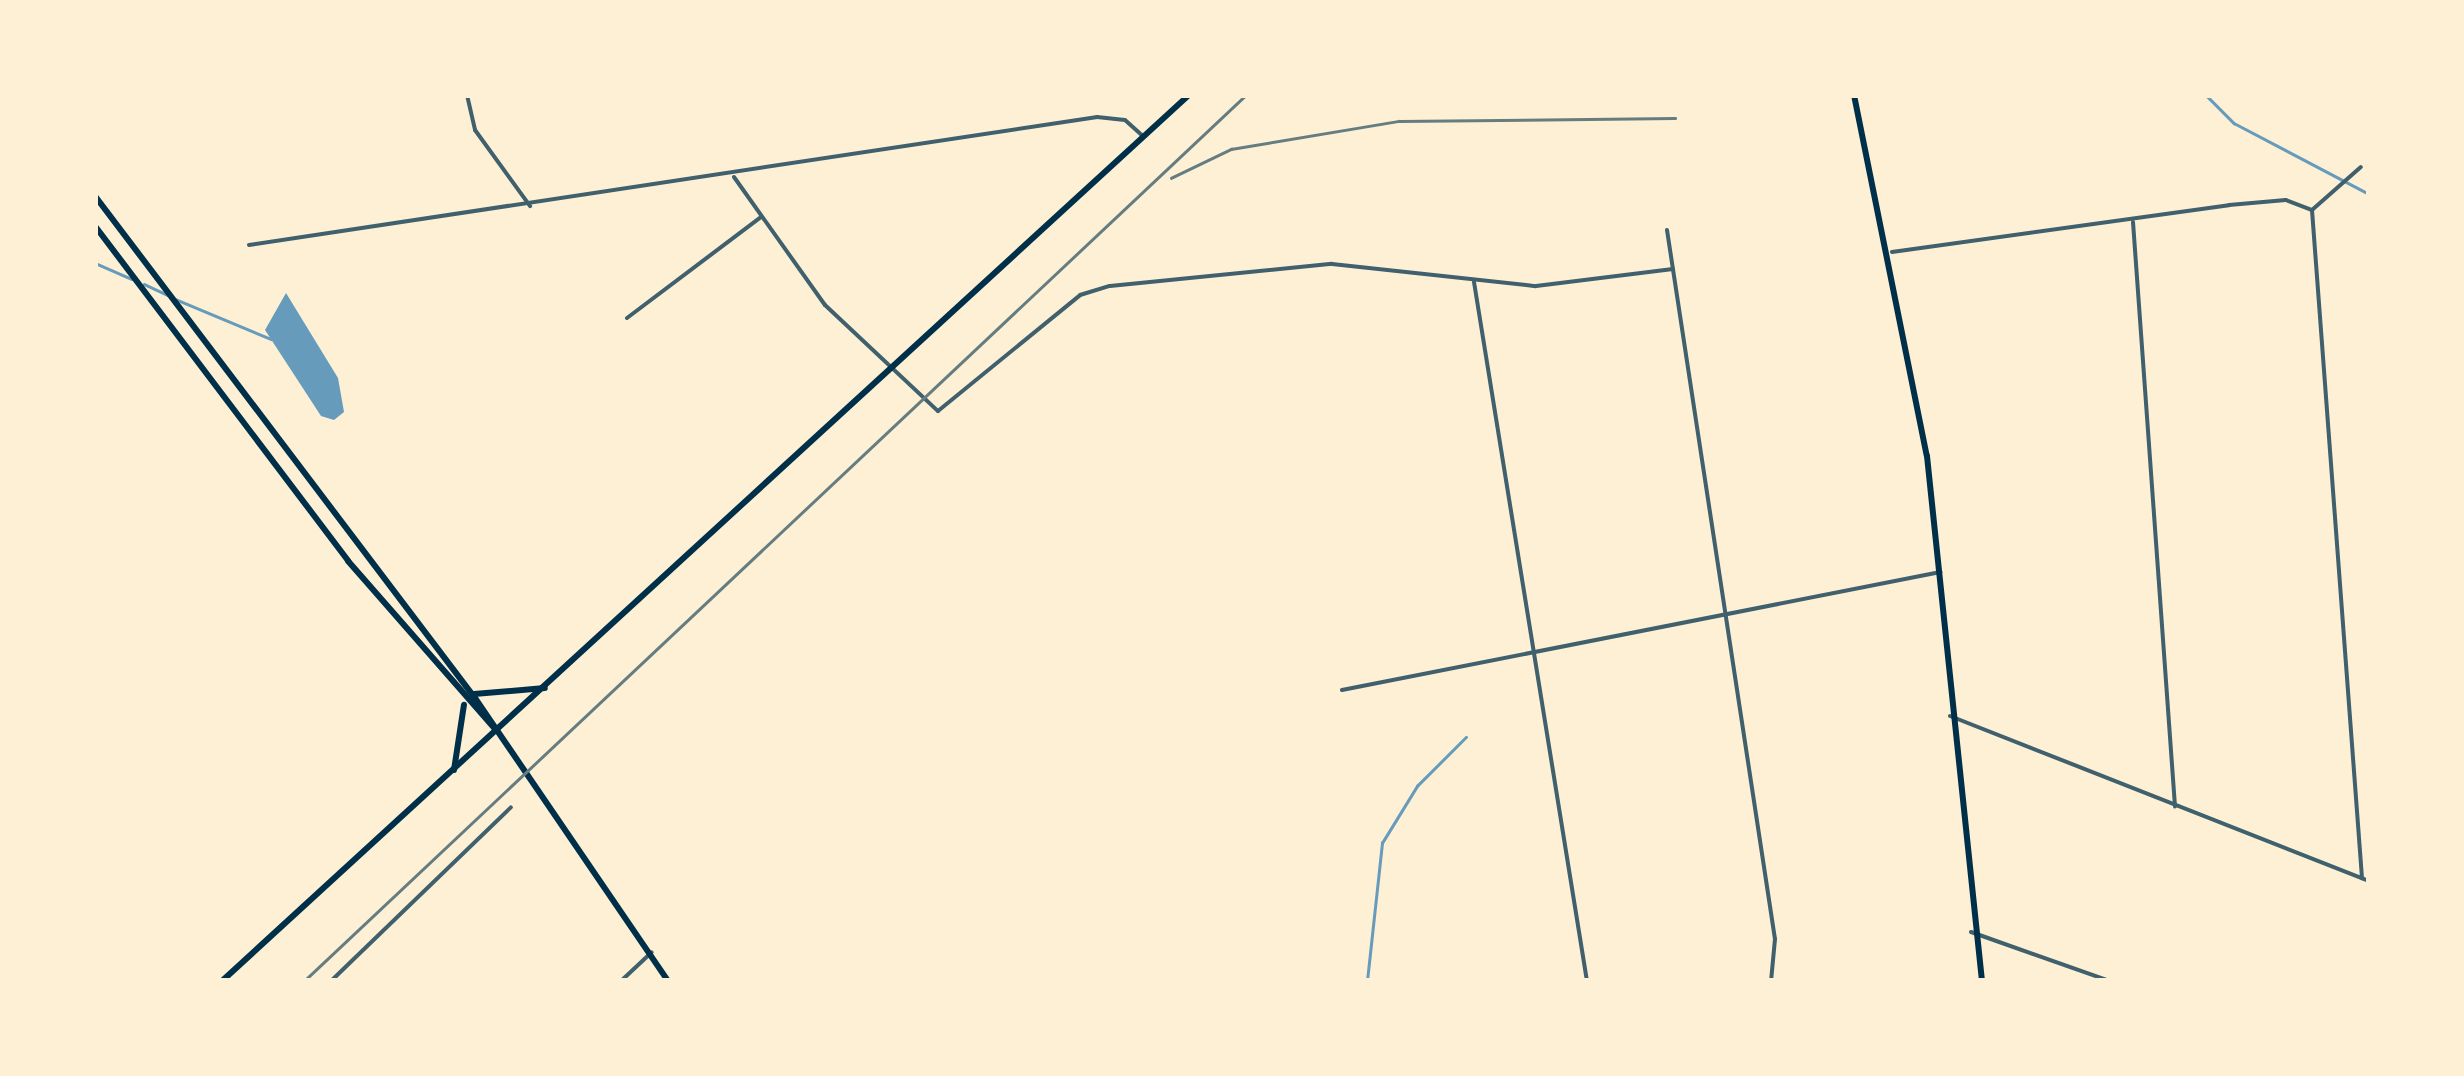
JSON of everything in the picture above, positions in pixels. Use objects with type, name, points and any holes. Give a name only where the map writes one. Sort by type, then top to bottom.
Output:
[{"type":"main road","points":[[222,981],[499,732],[887,370],[1190,95]]},
{"type":"main road","points":[[1854,95],[1892,252],[1940,572],[1971,932],[1982,981]]},
{"type":"main road","points":[[95,196],[471,693],[652,952],[668,981]]},
{"type":"main road","points":[[95,226],[464,704],[499,732]]},
{"type":"main road","points":[[471,693],[546,688]]},
{"type":"main road","points":[[452,774],[463,754],[464,704]]},
{"type":"street","points":[[467,95],[475,130],[531,207]]},
{"type":"street","points":[[249,245],[734,177],[1106,116],[1143,136]]},
{"type":"street","points":[[2312,210],[2362,168]]},
{"type":"street","points":[[734,177],[761,218],[887,370],[946,408],[1058,311],[1110,286],[1332,264],[1474,282],[1559,285],[1673,270]]},
{"type":"street","points":[[1892,252],[2286,200],[2312,210]]},
{"type":"street","points":[[2312,210],[2362,878]]},
{"type":"street","points":[[626,318],[761,218]]},
{"type":"street","points":[[2133,222],[2175,806]]},
{"type":"street","points":[[1667,230],[1775,939],[1771,981]]},
{"type":"street","points":[[1474,282],[1587,981]]},
{"type":"street","points":[[1342,690],[1940,572]]},
{"type":"street","points":[[1950,716],[2369,881]]},
{"type":"street","points":[[331,981],[511,807]]},
{"type":"street","points":[[1971,932],[2109,981]]},
{"type":"street","points":[[620,981],[652,952]]},
{"type":"water","points":[[286,293],[338,378],[344,412],[334,420],[321,416],[265,330]]},
{"type":"waterway","points":[[2206,95],[2234,123],[2369,194]]},
{"type":"waterway","points":[[95,263],[132,279]]},
{"type":"waterway","points":[[144,284],[168,295]]},
{"type":"waterway","points":[[175,299],[271,339]]},
{"type":"waterway","points":[[1367,981],[1382,843],[1417,786],[1466,737]]},
{"type":"railway","points":[[304,981],[1246,95]]},
{"type":"railway","points":[[1171,178],[1231,149],[1399,121],[1675,118]]}]
